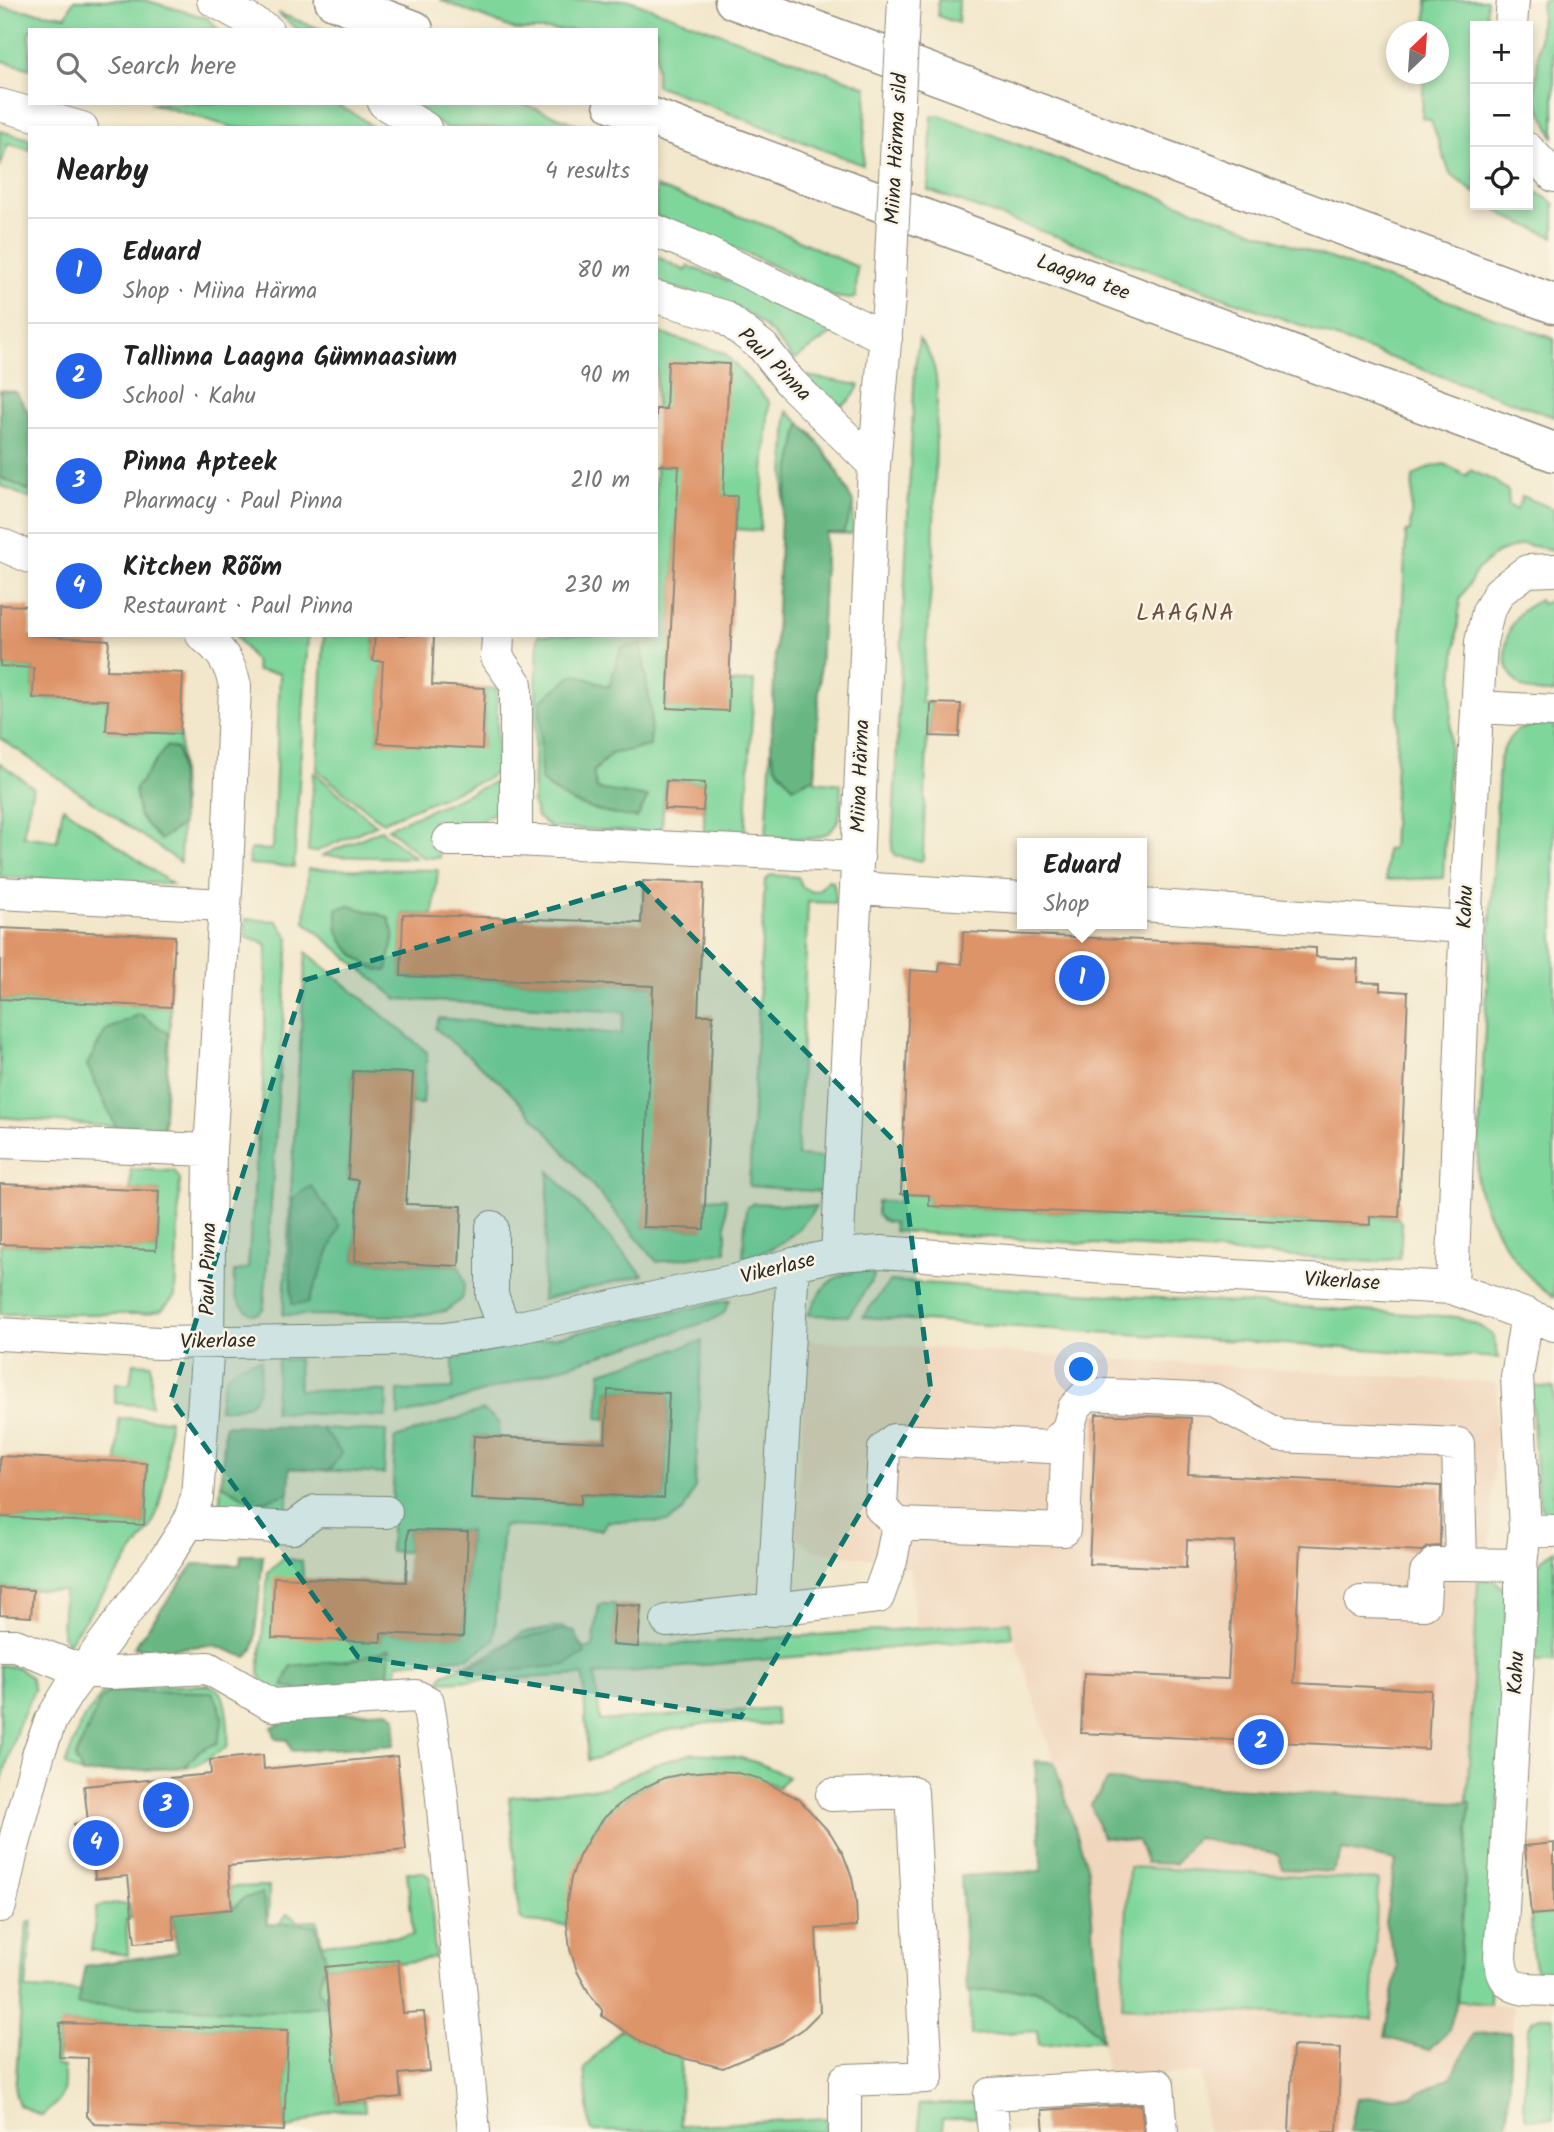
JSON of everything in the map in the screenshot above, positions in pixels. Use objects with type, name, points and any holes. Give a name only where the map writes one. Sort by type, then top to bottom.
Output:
[{"type":"main road","points":[[334,0],[409,28]]},
{"type":"main road","points":[[734,0],[1554,304]]},
{"type":"main road","name":"Laagna tee","points":[[618,105],[1554,452]]},
{"type":"street","points":[[213,0],[263,28]]},
{"type":"street","name":"Miina Härma sild","points":[[889,298],[904,0]]},
{"type":"street","points":[[1511,21],[1513,0]]},
{"type":"street","points":[[0,105],[75,126]]},
{"type":"street","points":[[387,105],[422,126]]},
{"type":"street","points":[[1533,154],[1554,176]]},
{"type":"street","points":[[658,232],[886,338]]},
{"type":"street","name":"Paul Pinna","points":[[658,297],[723,316],[763,347],[790,382],[874,466]]},
{"type":"street","name":"Miina Härma","points":[[837,1255],[858,856],[874,466],[889,298]]},
{"type":"street","points":[[0,544],[28,556]]},
{"type":"street","name":"Kahu","points":[[1452,1288],[1465,927],[1481,642],[1488,612],[1499,593],[1527,570],[1554,570]]},
{"type":"street","name":"Paul Pinna","points":[[0,1906],[39,1752],[51,1720],[83,1671],[168,1555],[189,1522],[197,1497],[208,1342],[210,1150],[235,686],[232,669],[220,651],[204,637]]},
{"type":"street","points":[[498,637],[497,657],[516,684],[516,840]]},
{"type":"street","points":[[1478,707],[1554,711]]},
{"type":"street","points":[[449,840],[516,840],[858,856]]},
{"type":"street","points":[[856,888],[1017,898]]},
{"type":"street","points":[[0,892],[224,905]]},
{"type":"street","points":[[1147,905],[1465,927]]},
{"type":"street","points":[[0,1142],[210,1150]]},
{"type":"street","points":[[492,1227],[492,1294],[505,1330]]},
{"type":"street","name":"Vikerlase","points":[[0,1334],[158,1343],[445,1339],[505,1330],[737,1280],[837,1255],[881,1252],[1191,1274],[1452,1288],[1540,1320]]},
{"type":"street","points":[[773,1610],[793,1264]]},
{"type":"street","name":"Kahu","points":[[1540,1320],[1517,1377],[1540,1530],[1521,1565],[1501,1970],[1510,1985],[1554,1990]]},
{"type":"street","points":[[1068,1429],[1051,1447],[980,1453],[894,1440],[884,1449],[881,1508],[898,1524],[1064,1530],[1068,1429],[1074,1408],[1087,1394],[1214,1400],[1280,1436],[1458,1444],[1461,1564]]},
{"type":"street","points":[[189,1522],[293,1528],[316,1511],[386,1513]]},
{"type":"street","points":[[667,1621],[878,1597],[891,1561],[898,1524]]},
{"type":"street","points":[[1362,1602],[1423,1604],[1426,1573],[1435,1564],[1521,1565]]},
{"type":"street","points":[[0,1645],[15,1645],[83,1671],[110,1674],[208,1668],[272,1705],[416,1696],[428,1702],[442,1799],[474,2132]]},
{"type":"street","points":[[832,1795],[912,1792],[927,2077],[845,2080],[845,2132]]},
{"type":"street","points":[[994,2132],[990,2094],[1158,2085],[1162,2132]]},
{"type":"highlighted area","points":[[640,883],[900,1147],[931,1391],[741,1717],[358,1657],[171,1399],[305,980]]},
{"type":"shaded area","points":[[806,1340],[1498,1383],[1488,1581],[1479,1581],[1457,2001],[1513,2006],[1507,2132],[1207,2132],[1201,2072],[1106,2079],[1088,1869],[1010,1623],[916,1628],[910,1569],[891,1561],[814,1551],[796,1536]]},
{"type":"green space","points":[[74,0],[145,0],[207,18],[217,28],[28,28],[28,68],[0,60],[0,7],[66,16]]},
{"type":"green space","points":[[440,0],[629,0],[867,87],[863,165],[658,86],[658,28],[511,28]]},
{"type":"green space","points":[[938,0],[959,0],[958,23],[938,16]]},
{"type":"green space","points":[[1427,0],[1487,0],[1486,21],[1470,21],[1470,189],[1450,174],[1431,120],[1422,118],[1424,84],[1449,84],[1449,21],[1426,21]]},
{"type":"green space","points":[[1542,0],[1554,0],[1554,138],[1535,97]]},
{"type":"green space","points":[[278,13],[318,28],[296,28]]},
{"type":"green space","points":[[157,105],[338,105],[371,126],[228,126]]},
{"type":"green space","points":[[409,105],[526,105],[582,126],[443,126]]},
{"type":"green space","points":[[939,115],[1554,339],[1554,417],[928,190],[932,116]]},
{"type":"green space","points":[[0,131],[28,138],[28,149],[8,144],[0,167]]},
{"type":"green space","points":[[658,188],[770,227],[857,267],[856,297],[835,297],[755,257],[658,217]]},
{"type":"green space","points":[[1533,190],[1554,203],[1554,237],[1507,217],[1498,210],[1533,210]]},
{"type":"green space","points":[[658,257],[686,271],[688,266],[743,286],[834,332],[794,360],[774,336],[751,316],[705,296],[658,284]]},
{"type":"green space","points":[[658,333],[724,353],[769,402],[760,531],[736,529],[737,497],[723,496],[666,409],[658,409]]},
{"type":"green space","points":[[919,339],[933,365],[937,394],[933,566],[921,702],[931,703],[921,861],[896,856],[892,850],[915,365]]},
{"type":"green space","points":[[807,376],[859,385],[848,402],[839,406],[829,403]]},
{"type":"green space","points":[[0,390],[16,392],[28,412],[28,490],[0,477]]},
{"type":"green space","points":[[787,411],[813,435],[835,466],[854,505],[852,534],[826,533],[815,781],[841,784],[840,813],[834,827],[827,833],[808,839],[766,836]]},
{"type":"green space","points":[[800,423],[824,451],[854,505],[843,533],[826,533],[815,777],[793,787],[775,765],[771,750],[781,517]]},
{"type":"green space","points":[[1444,464],[1466,476],[1470,470],[1493,480],[1508,491],[1509,505],[1517,510],[1522,496],[1554,509],[1554,550],[1523,544],[1497,553],[1477,570],[1460,599],[1452,692],[1443,878],[1386,880],[1386,850],[1392,849],[1406,532],[1410,531],[1413,477],[1427,468]]},
{"type":"green space","points":[[658,465],[694,467],[678,494],[667,707],[729,683],[754,681],[745,838],[704,834],[704,783],[666,781],[661,833],[551,828],[537,817],[533,803],[538,637],[658,637]]},
{"type":"green space","points":[[0,477],[28,490],[28,498],[0,485]]},
{"type":"green space","points":[[1539,600],[1541,604],[1554,600],[1554,693],[1533,692],[1522,687],[1509,671],[1507,661],[1509,630],[1522,611]]},
{"type":"green space","points":[[237,637],[308,637],[294,867],[249,864],[251,849],[270,850],[273,847],[280,673],[257,671],[255,661]]},
{"type":"green space","points":[[324,637],[375,637],[373,660],[383,661],[378,742],[482,748],[485,688],[497,689],[497,771],[488,778],[382,822],[317,770]]},
{"type":"green space","points":[[641,644],[651,712],[650,746],[611,754],[593,772],[597,789],[648,797],[637,818],[585,807],[562,796],[541,780],[540,701],[575,674],[609,687],[621,648]]},
{"type":"green space","points":[[0,666],[34,668],[33,698],[108,700],[107,731],[180,734],[180,862],[0,738]]},
{"type":"green space","points":[[1554,723],[1554,1297],[1529,1276],[1506,1246],[1487,1212],[1477,1181],[1499,762],[1512,735],[1525,727]]},
{"type":"green space","points":[[167,746],[177,749],[179,759],[182,825],[160,840],[139,816],[135,789]]},
{"type":"green space","points":[[0,763],[33,787],[23,836],[57,841],[63,807],[172,884],[0,877]]},
{"type":"green space","points":[[314,772],[376,825],[315,852],[308,851]]},
{"type":"green space","points":[[497,781],[498,809],[479,821],[441,824],[439,858],[422,857],[388,828]]},
{"type":"green space","points":[[381,830],[415,858],[321,856]]},
{"type":"green space","points":[[308,869],[438,870],[433,915],[403,914],[401,976],[671,987],[643,1227],[703,1229],[705,1199],[726,1198],[726,1252],[657,1262],[545,1129],[502,1084],[435,1028],[439,1018],[621,1034],[624,1012],[397,999],[305,922]]},
{"type":"green space","points":[[771,875],[798,877],[802,887],[812,892],[819,890],[828,880],[833,881],[835,890],[835,903],[808,902],[797,1156],[824,1158],[822,1192],[749,1186],[765,881]]},
{"type":"green space","points":[[350,906],[388,917],[394,935],[387,971],[367,964],[343,942],[338,929],[337,908]]},
{"type":"green space","points":[[246,919],[277,921],[289,938],[264,1308],[259,1313],[252,1314],[238,1301],[234,1272],[248,1268],[259,1118],[262,1117],[267,944],[246,937]]},
{"type":"green space","points":[[306,952],[427,1052],[423,1104],[411,1103],[412,1073],[353,1071],[348,1179],[358,1180],[355,1261],[459,1266],[465,1283],[462,1299],[446,1311],[413,1316],[283,1315]]},
{"type":"green space","points":[[0,999],[171,1007],[163,1131],[0,1117]]},
{"type":"green space","points":[[140,1014],[169,1034],[163,1131],[116,1127],[87,1065],[106,1030]]},
{"type":"green space","points":[[131,1169],[174,1171],[180,1179],[175,1296],[162,1310],[144,1314],[0,1314],[0,1244],[156,1250],[159,1191],[130,1190]]},
{"type":"green space","points":[[549,1171],[643,1275],[542,1300]]},
{"type":"green space","points":[[311,1186],[340,1226],[308,1303],[292,1304],[290,1260],[293,1198]]},
{"type":"green space","points":[[901,1194],[929,1195],[929,1206],[1369,1225],[1370,1216],[1398,1218],[1402,1224],[1400,1258],[1375,1262],[894,1231],[893,1223],[884,1221],[877,1215],[877,1201],[898,1202]]},
{"type":"green space","points":[[754,1203],[816,1207],[794,1233],[777,1246],[745,1258],[746,1208]]},
{"type":"green space","points":[[873,1268],[874,1277],[848,1316],[808,1315],[820,1293],[832,1280]]},
{"type":"green space","points":[[890,1281],[1457,1317],[1493,1335],[1499,1358],[863,1317]]},
{"type":"green space","points":[[730,1300],[724,1313],[710,1321],[432,1408],[398,1416],[398,1391],[453,1389],[453,1359]]},
{"type":"green space","points":[[702,1341],[695,1487],[683,1511],[668,1522],[607,1521],[602,1530],[503,1526],[494,1640],[470,1657],[398,1663],[396,1681],[392,1687],[286,1695],[267,1687],[259,1674],[268,1572],[283,1558],[302,1561],[303,1578],[381,1642],[381,1633],[463,1636],[469,1531],[408,1530],[407,1552],[390,1551],[395,1438],[483,1410],[499,1423],[498,1437],[474,1436],[471,1499],[580,1504],[581,1494],[664,1498],[669,1393],[608,1390],[606,1419],[598,1418],[601,1372]]},
{"type":"green space","points":[[298,1359],[299,1390],[387,1391],[386,1417],[274,1412],[278,1360]]},
{"type":"green space","points":[[261,1360],[260,1382],[255,1398],[242,1407],[219,1409],[222,1389],[229,1374],[241,1365]]},
{"type":"green space","points":[[133,1363],[151,1364],[151,1406],[115,1403],[115,1384],[130,1384]]},
{"type":"green space","points":[[1531,1386],[1554,1388],[1554,1519],[1543,1511],[1537,1491]]},
{"type":"green space","points":[[119,1418],[169,1420],[160,1501],[151,1527],[68,1643],[62,1635],[64,1591],[0,1588],[0,1517],[144,1525],[147,1464],[117,1462]]},
{"type":"green space","points":[[225,1425],[386,1431],[384,1474],[290,1468],[287,1519],[219,1514]]},
{"type":"green space","points":[[225,1425],[321,1428],[342,1453],[329,1471],[290,1468],[289,1493],[255,1504],[221,1484]]},
{"type":"green space","points":[[1554,1550],[1554,1662],[1535,1662],[1539,1566],[1542,1559]]},
{"type":"green space","points":[[241,1555],[263,1555],[254,1648],[246,1657],[214,1645],[152,1650],[134,1647],[194,1564],[240,1565]]},
{"type":"green space","points":[[1488,1579],[1502,1587],[1507,1596],[1490,2004],[1457,2001],[1478,1581]]},
{"type":"green space","points":[[599,1604],[615,1604],[613,1645],[638,1647],[1010,1622],[1012,1637],[595,1675],[600,1721],[775,1708],[777,1725],[714,1722],[664,1731],[588,1760],[583,1675],[441,1682],[442,1675],[484,1657],[522,1633],[561,1627],[574,1631],[583,1649],[593,1647]]},
{"type":"green space","points":[[565,1630],[574,1631],[585,1653],[565,1665],[471,1675],[468,1667],[495,1655],[513,1640]]},
{"type":"green space","points":[[390,1649],[388,1675],[377,1683],[303,1691],[283,1686],[291,1666],[357,1659]]},
{"type":"green space","points":[[0,1665],[19,1668],[30,1677],[34,1690],[18,1726],[0,1787]]},
{"type":"green space","points":[[208,1685],[218,1690],[224,1700],[228,1742],[227,1747],[195,1766],[83,1774],[65,1765],[81,1723],[107,1687]]},
{"type":"green space","points":[[109,1692],[212,1692],[222,1717],[217,1743],[199,1751],[185,1767],[83,1774],[75,1758],[100,1701]]},
{"type":"green space","points":[[389,1711],[396,1718],[394,1745],[292,1751],[287,1740],[276,1739],[272,1727],[297,1716]]},
{"type":"green space","points":[[693,1753],[742,1758],[788,1777],[779,1787],[739,1775],[700,1772],[664,1779],[632,1794],[606,1817],[585,1847],[572,1883],[567,1925],[525,1922],[520,1917],[509,1797],[606,1787],[653,1765]]},
{"type":"green space","points":[[1035,1761],[1054,1762],[1088,1869],[1102,2040],[1077,2010],[1033,1988],[967,1992],[961,1876],[1042,1871]]},
{"type":"green space","points":[[1108,1780],[1470,1803],[1457,2001],[1449,2030],[1429,2050],[1385,2037],[1398,1967],[1385,1922],[1396,1861],[1343,1850],[1332,1872],[1283,1869],[1278,1854],[1195,1838],[1175,1864],[1146,1863],[1138,1841],[1102,1837],[1091,1805]]},
{"type":"green space","points":[[1129,1867],[1378,1880],[1372,2019],[1122,2007]]},
{"type":"green space","points":[[407,1872],[424,1872],[430,1878],[435,1958],[325,1967],[338,2103],[364,2101],[365,2111],[333,2110],[284,2131],[288,2030],[61,2023],[56,2066],[64,2067],[62,2095],[42,2116],[19,2105],[15,2092],[27,1922],[32,1921],[26,1989],[80,1991],[78,2005],[268,2012],[328,2005],[318,1989],[232,1909],[230,1887],[269,1886],[268,1924],[279,1924],[287,1914],[296,1921],[317,1920],[322,1944],[413,1935]]},
{"type":"green space","points":[[262,1894],[268,1925],[315,1925],[326,1959],[318,1989],[329,2005],[268,2012],[77,2005],[85,1966],[177,1952],[171,1905],[206,1911],[232,1909],[244,1898]]},
{"type":"green space","points":[[105,1904],[129,1904],[131,1918],[126,1920],[128,1955],[91,1950],[97,1907]]},
{"type":"green space","points":[[1554,1913],[1554,1977],[1541,1974],[1535,1967],[1531,1915]]},
{"type":"green space","points":[[1033,1988],[1077,2010],[1102,2040],[1039,2045],[1037,2031],[971,2035],[970,1991]]},
{"type":"green space","points":[[1540,2017],[1554,2017],[1554,2119],[1526,2118],[1523,2106],[1528,2032],[1532,2021]]},
{"type":"green space","points":[[621,2029],[650,2046],[681,2057],[680,2126],[826,2118],[827,2132],[592,2131],[584,2068]]},
{"type":"green space","points":[[1511,2032],[1507,2132],[1350,2132],[1357,2098],[1413,2096],[1451,2077],[1473,2034]]},
{"type":"green space","points":[[975,2104],[976,2117],[942,2119],[943,2132],[920,2132],[918,2105]]},
{"type":"building","points":[[668,361],[729,364],[723,496],[737,496],[728,711],[667,708],[679,466],[658,465],[658,409],[666,409]]},
{"type":"building","points":[[0,605],[28,606],[28,637],[109,640],[107,670],[183,673],[180,734],[106,731],[108,700],[33,698],[34,668],[0,666]]},
{"type":"building","points":[[375,637],[434,637],[432,685],[485,688],[482,749],[378,743],[383,661],[373,661]]},
{"type":"building","points":[[931,703],[961,704],[959,737],[930,736]]},
{"type":"building","points":[[666,781],[705,783],[703,811],[664,809]]},
{"type":"building","points":[[643,881],[704,883],[698,1015],[713,1015],[704,1229],[643,1227],[653,986],[401,976],[403,914],[641,923]]},
{"type":"building","points":[[0,928],[175,936],[171,1007],[0,999]]},
{"type":"building","points":[[963,932],[1316,948],[1316,957],[1358,959],[1357,982],[1380,983],[1380,990],[1408,992],[1399,1217],[1370,1216],[1370,1225],[929,1206],[929,1195],[901,1194],[910,970],[939,972],[940,962],[962,964]]},
{"type":"building","points":[[353,1071],[413,1073],[406,1204],[462,1206],[459,1266],[355,1261],[358,1180],[348,1179]]},
{"type":"building","points":[[0,1184],[159,1191],[156,1250],[0,1244]]},
{"type":"building","points":[[608,1390],[669,1393],[664,1498],[581,1494],[581,1504],[471,1499],[474,1436],[605,1442]]},
{"type":"building","points":[[1096,1414],[1191,1418],[1188,1474],[1441,1486],[1440,1546],[1428,1547],[1423,1551],[1300,1545],[1294,1683],[1431,1690],[1428,1749],[1081,1733],[1084,1673],[1228,1679],[1235,1542],[1187,1540],[1186,1568],[1089,1564]]},
{"type":"building","points":[[0,1456],[147,1463],[144,1525],[0,1517]]},
{"type":"building","points":[[408,1530],[468,1532],[463,1637],[381,1633],[381,1642],[272,1638],[274,1577],[406,1582]]},
{"type":"building","points":[[0,1588],[33,1590],[31,1617],[0,1615]]},
{"type":"building","points":[[615,1604],[641,1606],[638,1647],[612,1645]]},
{"type":"building","points":[[263,1755],[264,1769],[397,1756],[406,1850],[228,1866],[232,1909],[172,1915],[175,1940],[135,1943],[128,1876],[95,1879],[93,1858],[77,1859],[74,1824],[88,1822],[84,1786],[211,1774],[210,1760]]},
{"type":"building","points":[[710,1771],[734,1772],[757,1778],[799,1799],[831,1834],[843,1854],[852,1877],[856,1901],[857,1926],[816,1929],[820,2012],[802,2030],[781,2043],[723,2068],[663,2053],[602,2016],[602,2010],[577,1971],[570,1949],[567,1925],[571,1878],[579,1856],[605,1817],[623,1801],[664,1778]]},
{"type":"building","points":[[1554,1843],[1554,1913],[1531,1915],[1525,1846]]},
{"type":"building","points":[[398,1960],[403,2013],[424,2012],[430,2071],[399,2074],[401,2097],[338,2103],[325,1967]]},
{"type":"building","points":[[60,2023],[288,2030],[284,2131],[94,2124],[87,2116],[88,2058],[59,2057]]},
{"type":"building","points":[[1293,2046],[1341,2048],[1337,2132],[1289,2132]]},
{"type":"building","points":[[1141,2104],[1144,2132],[1044,2132],[1042,2110]]},
{"type":"place","name":"Eduard","points":[[1082,978]]},
{"type":"place","name":"Tallinna Laagna Gümnaasium","points":[[1261,1742]]},
{"type":"place","name":"Pinna Apteek","points":[[166,1805]]},
{"type":"place","name":"Kitchen Rõõm","points":[[96,1843]]},
{"type":"district","name":"LAAGNA","points":[[1186,613]]}]
